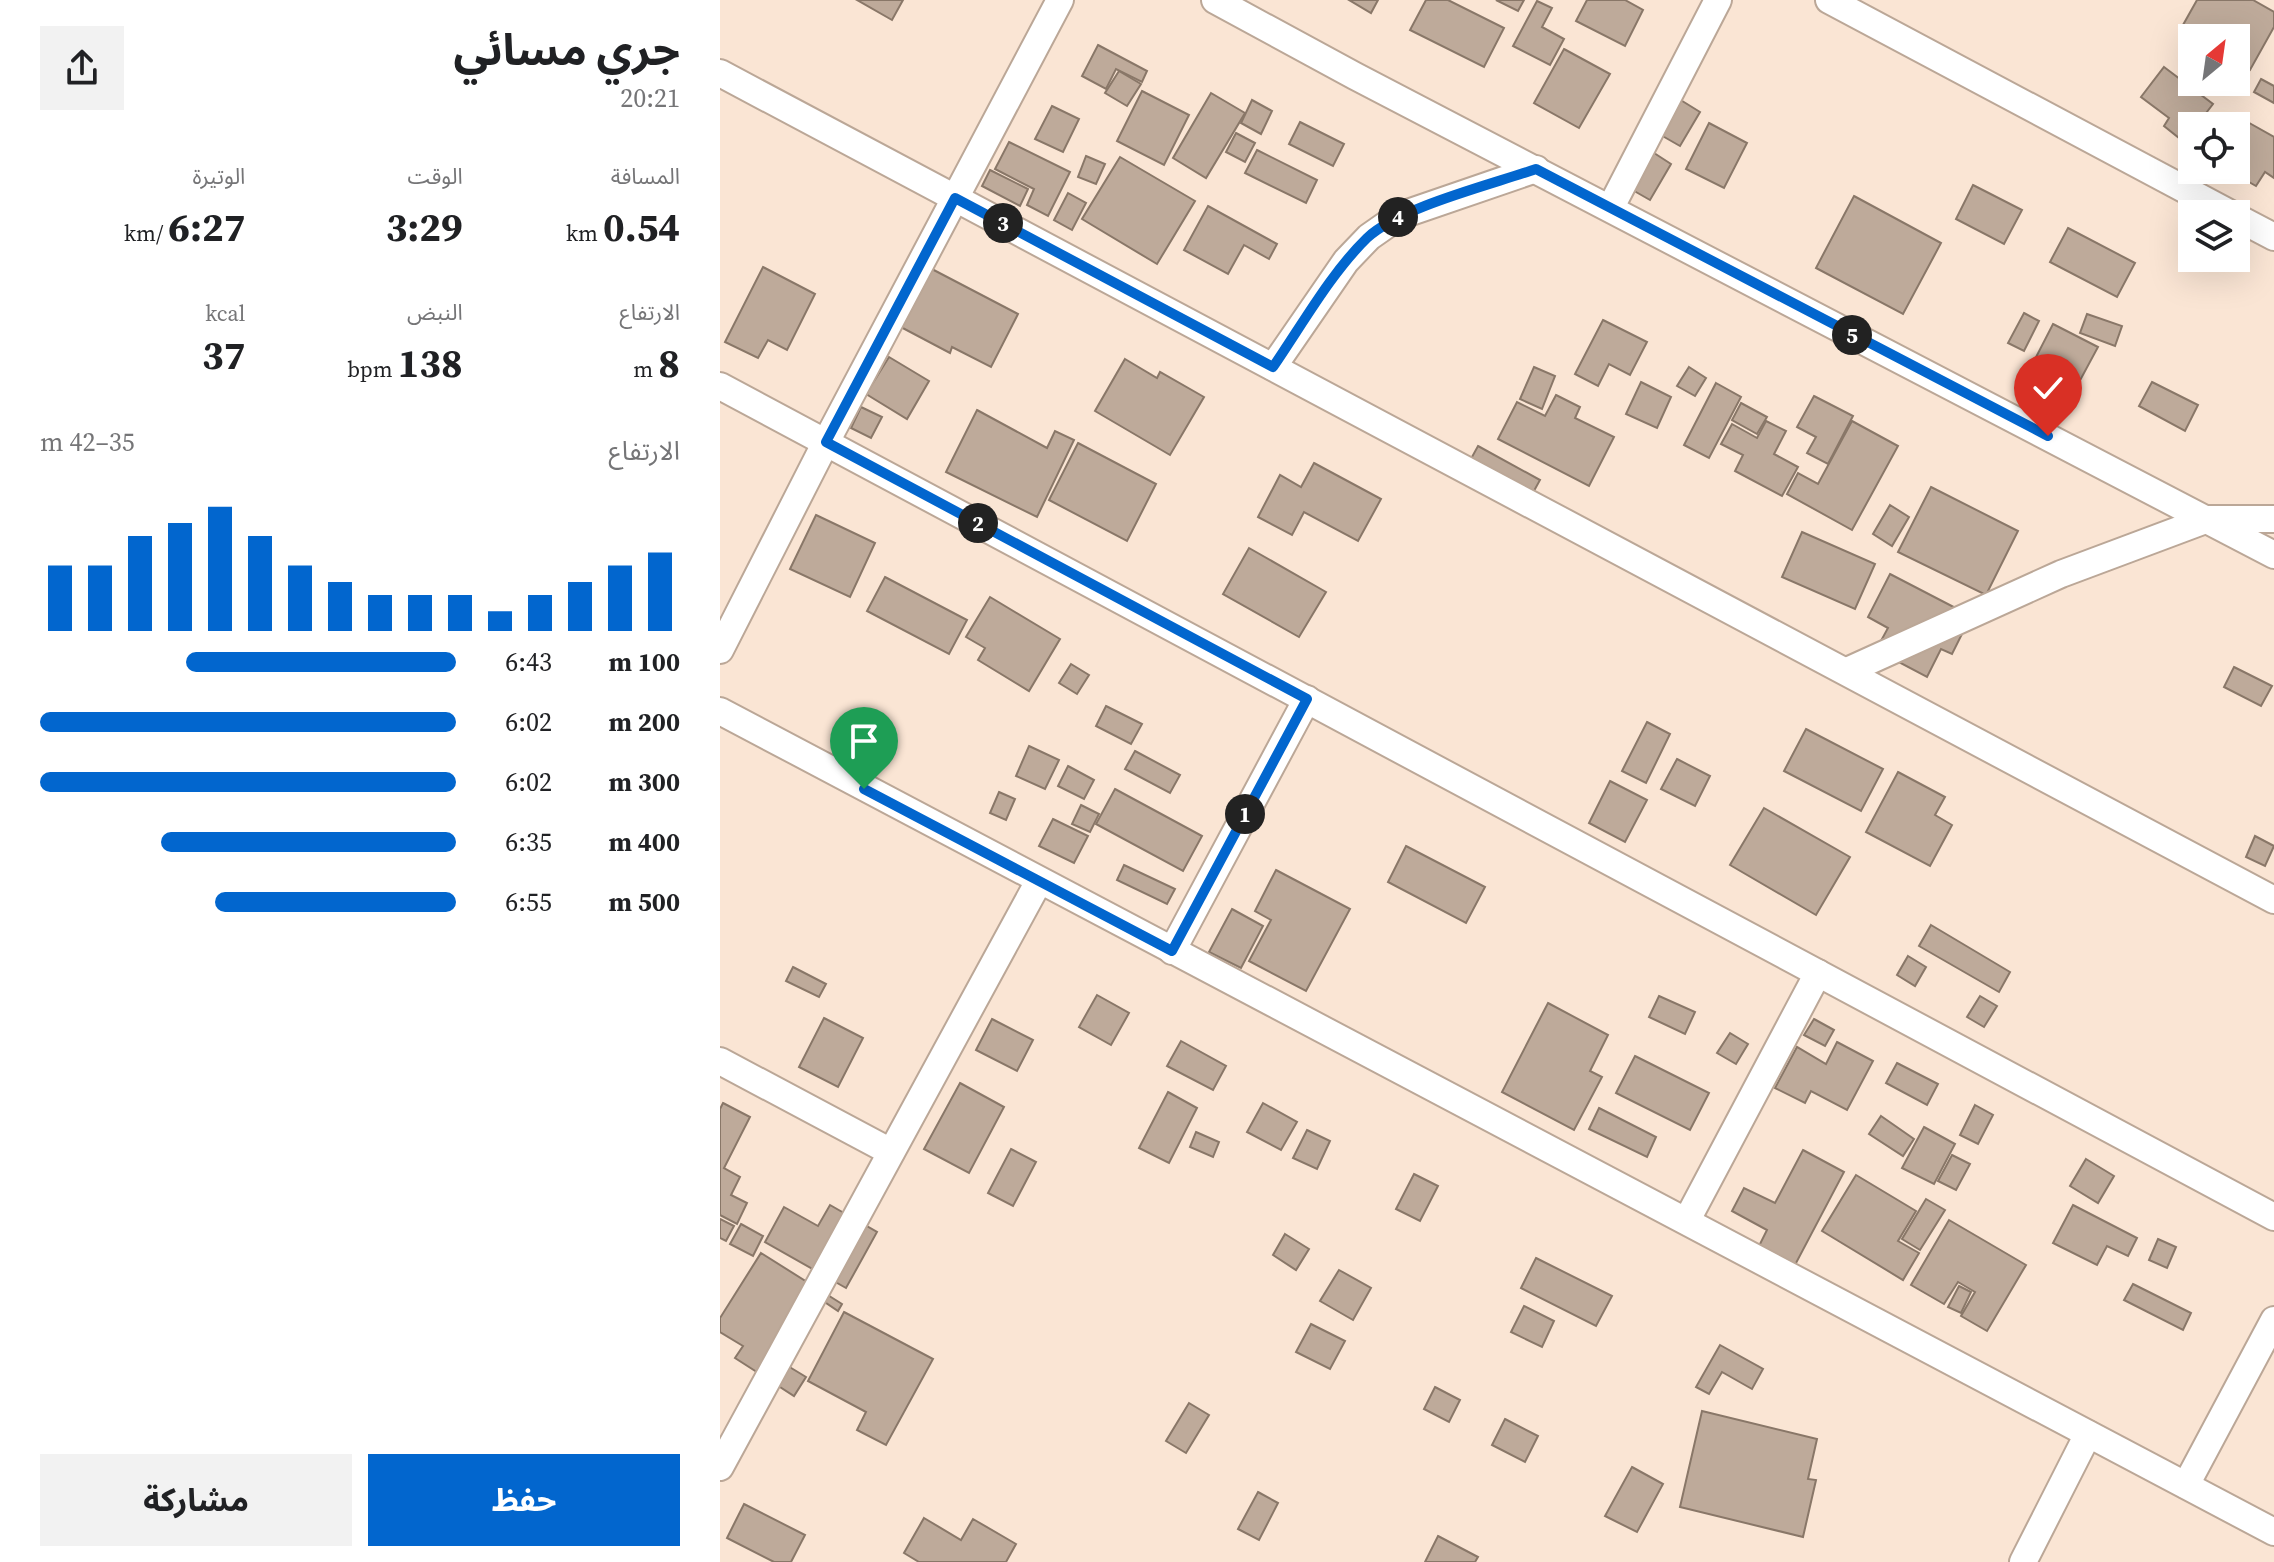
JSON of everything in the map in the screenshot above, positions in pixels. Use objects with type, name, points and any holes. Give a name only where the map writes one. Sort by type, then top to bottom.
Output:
[{"type":"street","points":[[720,650],[826,442],[1060,0]]},
{"type":"street","points":[[1215,0],[2274,555]]},
{"type":"street","points":[[1611,207],[1718,0]]},
{"type":"street","points":[[1829,0],[2206,200]]},
{"type":"street","points":[[720,73],[2274,900]]},
{"type":"street","points":[[1273,367],[1346,261],[1369,237],[1399,216],[1536,169]]},
{"type":"street","points":[[2250,224],[2274,237]]},
{"type":"street","points":[[720,386],[2274,1217]]},
{"type":"street","points":[[1847,671],[2061,574],[2208,519],[2274,519]]},
{"type":"street","points":[[1172,951],[1307,699]]},
{"type":"street","points":[[720,711],[2274,1532]]},
{"type":"street","points":[[720,1467],[1039,881]]},
{"type":"street","points":[[1687,1220],[1818,973]]},
{"type":"street","points":[[720,1061],[891,1152]]},
{"type":"street","points":[[2186,1485],[2274,1320]]},
{"type":"street","points":[[2023,1562],[2088,1434]]},
{"type":"building","points":[[857,0],[903,0],[892,20]]},
{"type":"building","points":[[1349,0],[1378,0],[1371,13]]},
{"type":"building","points":[[1426,0],[1448,0],[1504,28],[1484,67],[1410,30]]},
{"type":"building","points":[[1496,0],[1524,0],[1518,11]]},
{"type":"building","points":[[1587,0],[1625,0],[1643,10],[1625,46],[1576,21]]},
{"type":"building","points":[[2197,0],[2253,0],[2274,12],[2274,27],[2250,70],[2250,24],[2184,24]]},
{"type":"building","points":[[1537,1],[1552,8],[1542,27],[1564,39],[1550,65],[1513,46]]},
{"type":"building","points":[[1098,45],[1147,71],[1142,82],[1116,69],[1106,89],[1082,76]]},
{"type":"building","points":[[1564,49],[1610,74],[1579,128],[1534,103]]},
{"type":"building","points":[[2164,67],[2178,78],[2178,96],[2202,96],[2213,104],[2207,112],[2178,112],[2178,137],[2164,126],[2169,118],[2141,97]]},
{"type":"building","points":[[1119,71],[1141,84],[1127,106],[1105,93]]},
{"type":"building","points":[[2261,79],[2274,86],[2274,103],[2254,92]]},
{"type":"building","points":[[1142,91],[1189,115],[1164,165],[1117,141]]},
{"type":"building","points":[[1211,93],[1245,113],[1206,178],[1173,158]]},
{"type":"building","points":[[1679,99],[1700,112],[1680,146],[1659,134]]},
{"type":"building","points":[[1252,100],[1272,111],[1261,134],[1241,123]]},
{"type":"building","points":[[1052,106],[1079,119],[1063,152],[1035,139]]},
{"type":"building","points":[[1300,122],[1344,144],[1333,166],[1289,144]]},
{"type":"building","points":[[1709,123],[1747,143],[1724,188],[1686,169]]},
{"type":"building","points":[[2250,123],[2274,137],[2274,178],[2265,172],[2256,186],[2250,183]]},
{"type":"building","points":[[1236,133],[1255,143],[1245,162],[1226,152]]},
{"type":"building","points":[[1009,142],[1070,172],[1048,216],[1027,205],[1034,189],[995,169]]},
{"type":"building","points":[[1257,150],[1317,180],[1306,203],[1245,173]]},
{"type":"building","points":[[1651,151],[1671,164],[1650,200],[1629,188]]},
{"type":"building","points":[[1086,156],[1105,164],[1096,184],[1078,177]]},
{"type":"building","points":[[1120,157],[1195,201],[1157,264],[1082,219]]},
{"type":"building","points":[[990,170],[1028,189],[1020,206],[982,186]]},
{"type":"building","points":[[1973,185],[2022,210],[2004,244],[1956,219]]},
{"type":"building","points":[[1068,193],[1086,203],[1072,230],[1054,220]]},
{"type":"building","points":[[1854,196],[1941,243],[1903,314],[1816,268]]},
{"type":"building","points":[[1208,206],[1277,244],[1269,259],[1244,245],[1228,274],[1184,250]]},
{"type":"building","points":[[2068,228],[2135,263],[2117,297],[2050,262]]},
{"type":"building","points":[[763,267],[815,294],[787,350],[768,340],[758,358],[725,342]]},
{"type":"building","points":[[928,267],[1018,314],[991,367],[952,347],[950,353],[897,325]]},
{"type":"building","points":[[2024,313],[2039,321],[2024,351],[2008,343]]},
{"type":"building","points":[[2087,314],[2122,326],[2115,346],[2080,333]]},
{"type":"building","points":[[1603,320],[1647,342],[1630,375],[1609,364],[1598,386],[1575,374]]},
{"type":"building","points":[[2053,324],[2098,347],[2077,386],[2033,363]]},
{"type":"building","points":[[889,357],[929,381],[907,419],[866,394]]},
{"type":"building","points":[[1125,359],[1157,378],[1160,372],[1204,397],[1170,455],[1095,411]]},
{"type":"building","points":[[1534,367],[1555,376],[1542,409],[1520,399]]},
{"type":"building","points":[[1689,367],[1706,378],[1695,396],[1677,386]]},
{"type":"building","points":[[1641,382],[1671,397],[1657,428],[1626,414]]},
{"type":"building","points":[[2152,382],[2198,405],[2185,431],[2139,406]]},
{"type":"building","points":[[1716,383],[1741,397],[1709,458],[1684,445]]},
{"type":"building","points":[[1556,395],[1580,407],[1575,418],[1614,437],[1589,486],[1498,439],[1517,402],[1545,416]]},
{"type":"building","points":[[1814,396],[1853,416],[1828,464],[1807,453],[1816,437],[1797,427]]},
{"type":"building","points":[[1741,403],[1767,417],[1757,434],[1732,420]]},
{"type":"building","points":[[861,407],[882,417],[871,438],[851,428]]},
{"type":"building","points":[[977,410],[1047,448],[1055,431],[1074,440],[1037,517],[946,472]]},
{"type":"building","points":[[1766,421],[1786,431],[1774,454],[1798,467],[1782,496],[1735,471],[1743,455],[1721,444],[1732,424],[1757,438]]},
{"type":"building","points":[[1852,421],[1898,446],[1852,530],[1787,494],[1798,473],[1818,484]]},
{"type":"building","points":[[1078,443],[1156,484],[1127,541],[1049,500]]},
{"type":"building","points":[[1478,446],[1540,480],[1529,500],[1467,466]]},
{"type":"building","points":[[1314,463],[1381,499],[1358,541],[1304,512],[1292,535],[1258,517],[1280,475],[1301,487]]},
{"type":"building","points":[[1931,487],[2018,531],[1986,595],[1898,552]]},
{"type":"building","points":[[1890,505],[1909,517],[1892,546],[1873,534]]},
{"type":"building","points":[[816,515],[875,543],[850,597],[790,569]]},
{"type":"building","points":[[1802,532],[1875,564],[1855,609],[1782,577]]},
{"type":"building","points":[[1249,548],[1326,592],[1299,637],[1223,594]]},
{"type":"building","points":[[1890,574],[1971,616],[1952,654],[1941,649],[1927,677],[1876,650],[1888,628],[1868,617]]},
{"type":"building","points":[[885,577],[967,620],[949,654],[867,611]]},
{"type":"building","points":[[990,597],[1060,639],[1029,691],[978,660],[985,648],[966,637]]},
{"type":"building","points":[[1071,664],[1089,675],[1077,694],[1059,683]]},
{"type":"building","points":[[2234,667],[2272,686],[2261,706],[2224,687]]},
{"type":"building","points":[[1106,706],[1142,724],[1131,744],[1096,726]]},
{"type":"building","points":[[1647,722],[1670,734],[1646,783],[1622,771]]},
{"type":"building","points":[[1806,729],[1883,769],[1861,811],[1784,771]]},
{"type":"building","points":[[1029,746],[1059,760],[1045,789],[1016,776]]},
{"type":"building","points":[[1135,751],[1180,775],[1170,793],[1125,769]]},
{"type":"building","points":[[1677,759],[1710,776],[1695,806],[1661,789]]},
{"type":"building","points":[[1068,766],[1094,780],[1084,799],[1058,786]]},
{"type":"building","points":[[1898,772],[1945,797],[1935,815],[1952,825],[1930,866],[1866,832]]},
{"type":"building","points":[[1610,781],[1647,800],[1625,842],[1589,823]]},
{"type":"building","points":[[1115,789],[1202,836],[1183,871],[1096,824]]},
{"type":"building","points":[[999,792],[1015,799],[1006,820],[990,813]]},
{"type":"building","points":[[1081,805],[1099,814],[1090,832],[1072,824]]},
{"type":"building","points":[[1764,808],[1850,857],[1816,915],[1730,865]]},
{"type":"building","points":[[1053,819],[1088,836],[1074,863],[1039,846]]},
{"type":"building","points":[[2255,836],[2274,846],[2265,866],[2246,857]]},
{"type":"building","points":[[1406,846],[1485,887],[1466,923],[1388,882]]},
{"type":"building","points":[[1124,865],[1175,889],[1167,904],[1117,880]]},
{"type":"building","points":[[1276,870],[1350,909],[1306,991],[1249,961],[1271,920],[1255,911]]},
{"type":"building","points":[[1232,909],[1263,926],[1241,968],[1209,952]]},
{"type":"building","points":[[1931,925],[2010,972],[1999,992],[1919,946]]},
{"type":"building","points":[[1908,956],[1926,967],[1915,986],[1897,975]]},
{"type":"building","points":[[793,967],[826,984],[819,997],[786,981]]},
{"type":"building","points":[[1097,995],[1129,1013],[1111,1045],[1079,1027]]},
{"type":"building","points":[[1659,996],[1695,1012],[1685,1034],[1649,1017]]},
{"type":"building","points":[[1980,996],[1997,1006],[1984,1027],[1967,1017]]},
{"type":"building","points":[[1548,1003],[1608,1035],[1590,1071],[1602,1077],[1574,1130],[1502,1092]]},
{"type":"building","points":[[824,1018],[863,1038],[838,1087],[799,1067]]},
{"type":"building","points":[[992,1019],[1033,1040],[1017,1071],[976,1050]]},
{"type":"building","points":[[1814,1019],[1834,1030],[1825,1046],[1804,1035]]},
{"type":"building","points":[[1730,1033],[1748,1044],[1736,1064],[1717,1053]]},
{"type":"building","points":[[1181,1041],[1226,1066],[1213,1090],[1167,1066]]},
{"type":"building","points":[[1837,1042],[1873,1061],[1847,1110],[1811,1091],[1805,1103],[1775,1088],[1797,1047],[1826,1064]]},
{"type":"building","points":[[1635,1056],[1709,1093],[1690,1130],[1616,1093]]},
{"type":"building","points":[[1897,1063],[1938,1084],[1927,1105],[1886,1083]]},
{"type":"building","points":[[960,1083],[1004,1107],[969,1173],[924,1149]]},
{"type":"building","points":[[1168,1092],[1197,1108],[1169,1163],[1139,1148]]},
{"type":"building","points":[[723,1103],[750,1117],[724,1168],[740,1177],[731,1195],[747,1203],[737,1224],[720,1215],[720,1109]]},
{"type":"building","points":[[1263,1103],[1297,1122],[1281,1150],[1247,1132]]},
{"type":"building","points":[[1975,1105],[1993,1115],[1978,1144],[1960,1135]]},
{"type":"building","points":[[1599,1108],[1656,1137],[1647,1157],[1589,1129]]},
{"type":"building","points":[[1881,1116],[1914,1139],[1903,1156],[1869,1134]]},
{"type":"building","points":[[1924,1127],[1955,1144],[1934,1184],[1902,1168]]},
{"type":"building","points":[[1307,1130],[1330,1141],[1317,1169],[1293,1158]]},
{"type":"building","points":[[1196,1132],[1219,1142],[1213,1157],[1190,1147]]},
{"type":"building","points":[[1011,1149],[1036,1162],[1013,1206],[988,1193]]},
{"type":"building","points":[[1803,1150],[1844,1172],[1795,1265],[1759,1246],[1767,1230],[1732,1211],[1744,1188],[1775,1203]]},
{"type":"building","points":[[1952,1155],[1970,1164],[1956,1190],[1938,1181]]},
{"type":"building","points":[[2086,1159],[2114,1176],[2098,1203],[2070,1186]]},
{"type":"building","points":[[1414,1174],[1438,1186],[1420,1221],[1396,1209]]},
{"type":"building","points":[[1856,1175],[1916,1211],[1898,1241],[1919,1253],[1903,1280],[1822,1231]]},
{"type":"building","points":[[1926,1199],[1945,1210],[1920,1250],[1902,1239]]},
{"type":"building","points":[[830,1205],[877,1232],[846,1288],[765,1242],[784,1207],[818,1226]]},
{"type":"building","points":[[2073,1205],[2137,1238],[2128,1256],[2107,1246],[2097,1265],[2053,1243]]},
{"type":"building","points":[[720,1219],[734,1226],[726,1241],[720,1238]]},
{"type":"building","points":[[1949,1220],[2026,1265],[1987,1331],[1961,1316],[1975,1292],[1958,1282],[1944,1304],[1911,1285]]},
{"type":"building","points":[[741,1224],[763,1236],[753,1256],[730,1244]]},
{"type":"building","points":[[1285,1234],[1309,1249],[1296,1270],[1273,1255]]},
{"type":"building","points":[[2158,1239],[2176,1247],[2167,1268],[2149,1260]]},
{"type":"building","points":[[761,1253],[842,1304],[838,1311],[823,1301],[783,1363],[806,1377],[794,1396],[735,1358],[743,1346],[720,1332],[720,1318]]},
{"type":"building","points":[[1536,1258],[1612,1296],[1596,1326],[1521,1288]]},
{"type":"building","points":[[1339,1270],[1371,1288],[1353,1320],[1320,1301]]},
{"type":"building","points":[[2133,1284],[2191,1313],[2183,1330],[2124,1300]]},
{"type":"building","points":[[1959,1286],[1971,1292],[1961,1313],[1948,1307]]},
{"type":"building","points":[[1524,1306],[1554,1321],[1542,1347],[1511,1332]]},
{"type":"building","points":[[844,1312],[933,1359],[886,1445],[857,1430],[866,1412],[808,1381]]},
{"type":"building","points":[[1311,1324],[1345,1341],[1330,1369],[1296,1352]]},
{"type":"building","points":[[1720,1345],[1763,1369],[1752,1389],[1722,1372],[1709,1394],[1696,1387]]},
{"type":"building","points":[[1435,1387],[1460,1400],[1449,1422],[1424,1409]]},
{"type":"building","points":[[1189,1403],[1209,1415],[1186,1453],[1166,1441]]},
{"type":"building","points":[[1702,1411],[1817,1439],[1808,1479],[1816,1480],[1803,1537],[1680,1507]]},
{"type":"building","points":[[1505,1419],[1538,1436],[1525,1462],[1492,1445]]},
{"type":"building","points":[[1632,1467],[1663,1484],[1637,1532],[1605,1516]]},
{"type":"building","points":[[1258,1492],[1278,1503],[1259,1540],[1238,1529]]},
{"type":"building","points":[[744,1504],[805,1535],[791,1562],[774,1562],[727,1538]]},
{"type":"building","points":[[924,1518],[961,1540],[973,1519],[1016,1544],[1006,1562],[919,1562],[904,1553]]},
{"type":"building","points":[[1438,1536],[1478,1557],[1475,1562],[1425,1562]]},
{"type":"route","points":[[864,789],[1172,951],[1307,699],[826,442],[955,198],[1273,367],[1346,261],[1369,237],[1399,216],[1536,169],[2048,436]]}]
